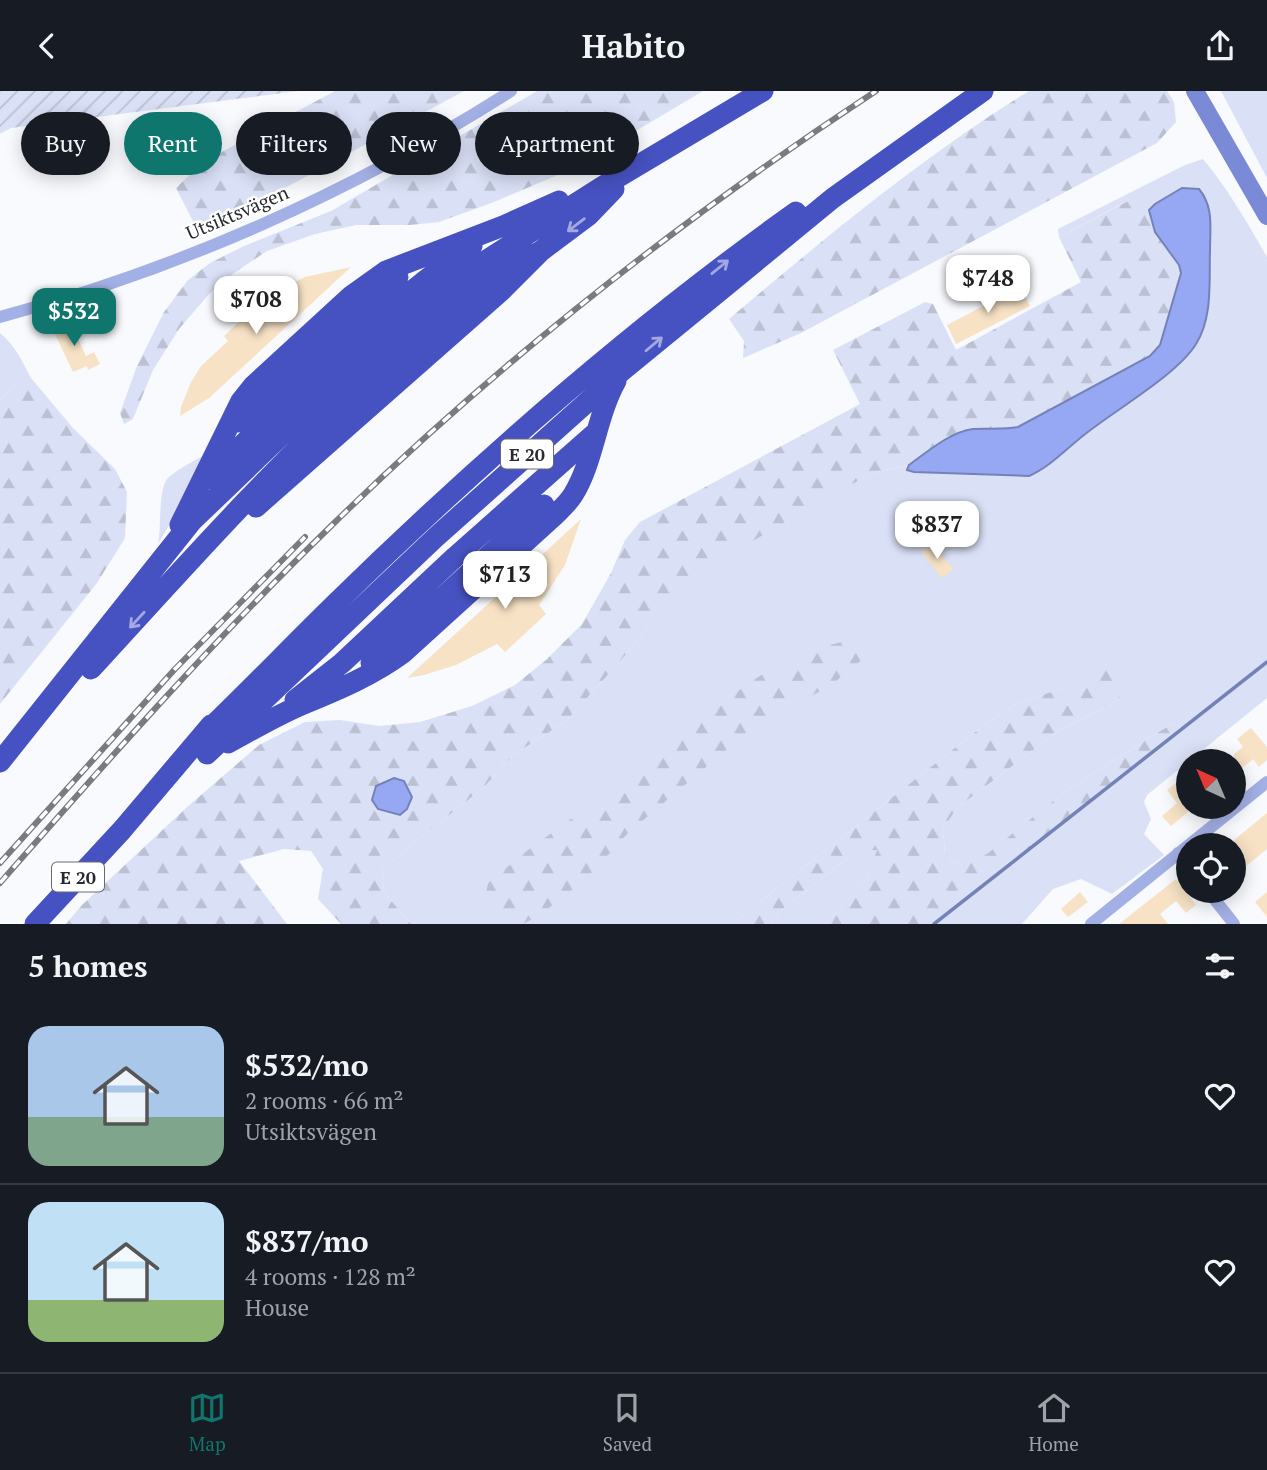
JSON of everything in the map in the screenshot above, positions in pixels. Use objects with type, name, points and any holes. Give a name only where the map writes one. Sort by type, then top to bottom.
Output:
[{"type":"highway","points":[[0,762],[192,521],[388,337],[460,278],[643,162],[763,91]]},
{"type":"highway","name":"E 20","points":[[35,924],[121,830],[205,745],[436,537],[616,363],[733,256],[863,164],[983,91]]},
{"type":"highway","points":[[164,555],[235,410],[253,386],[351,296],[386,271],[503,226],[643,162]]},
{"type":"highway","points":[[183,570],[407,359],[477,300],[589,215],[643,162]]},
{"type":"highway","points":[[197,489],[393,306],[448,263],[503,226]]},
{"type":"highway","points":[[185,515],[290,413],[399,314],[477,256],[528,234]]},
{"type":"highway","points":[[0,769],[183,570],[295,435],[394,344],[528,234]]},
{"type":"highway","points":[[209,464],[368,315],[465,240]]},
{"type":"highway","name":"E 20","points":[[205,745],[262,725],[349,684],[469,573],[589,453],[616,363]]},
{"type":"highway","name":"E 20","points":[[205,745],[250,678],[415,514],[489,446],[616,363]]},
{"type":"highway","name":"E 20","points":[[205,745],[307,670],[608,395]]},
{"type":"highway","name":"E 20","points":[[205,745],[313,675],[495,516],[589,453]]},
{"type":"highway","name":"E 20","points":[[305,703],[350,669],[589,453]]},
{"type":"highway","name":"E 20","points":[[262,725],[342,663],[495,516],[505,488]]},
{"type":"street","name":"Utsiktsvägen","points":[[0,317],[137,274],[261,224],[415,149],[511,91]]},
{"type":"street","points":[[1195,91],[1267,216]]},
{"type":"street","points":[[1203,833],[1267,782]]},
{"type":"street","points":[[1091,924],[1176,855]]},
{"type":"street","points":[[1217,903],[1234,924]]},
{"type":"green space","points":[[0,91],[298,91],[110,115],[110,112],[21,112],[21,127],[0,134]]},
{"type":"green space","points":[[335,91],[464,91],[425,112],[366,112],[366,144],[352,152],[352,112],[296,112]]},
{"type":"green space","points":[[537,91],[703,91],[639,129],[639,112],[501,112]]},
{"type":"green space","points":[[1029,91],[1167,91],[1174,102],[1176,122],[1157,143],[801,333],[743,358],[744,341],[729,319],[912,171]]},
{"type":"green space","points":[[1221,91],[1267,91],[1267,178]]},
{"type":"green space","points":[[475,127],[475,175],[558,175],[439,222],[356,225],[315,234],[267,251],[209,294],[179,329],[153,370],[133,419],[124,424],[120,413],[137,366],[164,312],[188,280],[210,263],[244,246],[331,211],[393,175],[461,175],[461,135]]},
{"type":"green space","points":[[236,144],[236,175],[309,175],[197,229],[176,188],[190,175],[222,175],[222,152]]},
{"type":"green space","points":[[1203,159],[1229,194],[1267,257],[1267,698],[1204,749],[1176,749],[1176,772],[1147,795],[1144,802],[1151,819],[1144,834],[1164,855],[1112,894],[1081,879],[1053,889],[1022,924],[932,924],[1171,739],[1181,727],[1173,723],[1067,790],[987,855],[956,863],[945,854],[943,829],[957,808],[1057,732],[1120,699],[1096,666],[1063,688],[1018,703],[984,725],[732,924],[411,924],[384,892],[382,869],[483,788],[513,755],[565,722],[661,612],[733,551],[872,473],[909,465],[907,470],[1042,470],[1085,434],[1182,362],[1207,199],[1199,190],[1172,194],[1149,210],[1127,201],[1059,237],[1058,229],[1185,165]]},
{"type":"green space","points":[[1128,201],[1149,210],[1155,232],[1179,265],[1181,273],[1160,345],[1150,356],[1018,427],[999,430],[971,429],[952,437],[909,465],[872,473],[733,552],[661,612],[565,722],[513,755],[483,788],[382,869],[384,892],[411,924],[341,924],[318,899],[323,869],[311,851],[284,849],[239,861],[287,924],[66,924],[81,906],[186,808],[259,745],[305,722],[340,720],[379,726],[420,722],[472,706],[515,685],[546,660],[582,624],[611,573],[625,540],[640,522],[860,404],[833,350],[925,302],[933,304],[956,350],[1081,282],[1059,237]]},
{"type":"green space","points":[[0,333],[14,348],[31,378],[21,378],[0,400]]},
{"type":"green space","points":[[21,378],[31,378],[73,428],[115,469],[127,492],[125,538],[97,583],[0,704],[0,400]]},
{"type":"green space","points":[[203,456],[177,512],[158,544],[166,481],[178,470]]},
{"type":"green space","points":[[865,636],[869,654],[830,686],[753,727],[627,834],[587,878],[540,915],[523,924],[504,924],[483,909],[488,883],[528,850],[617,786],[712,709],[764,673],[822,647]]},
{"type":"green space","points":[[1096,665],[1118,668],[1120,699],[1057,732],[957,808],[943,829],[945,854],[956,863],[987,854],[1067,790],[1173,723],[1181,726],[1171,739],[932,924],[826,924],[868,877],[877,850],[858,850],[785,907],[770,924],[732,924],[984,725],[1018,703],[1063,688]]},
{"type":"green space","points":[[858,850],[878,850],[868,877],[826,924],[770,924],[785,907]]},
{"type":"water","points":[[1182,188],[1199,189],[1207,203],[1210,226],[1208,311],[1196,344],[1187,356],[1160,380],[1077,440],[1051,463],[1029,476],[907,470],[909,465],[923,454],[956,434],[973,429],[1018,427],[1150,356],[1160,345],[1181,273],[1179,265],[1155,232],[1149,210]]},
{"type":"water","points":[[394,778],[404,781],[412,797],[407,809],[400,815],[378,809],[372,800],[376,786]]},
{"type":"building","points":[[351,267],[209,398],[180,416],[191,382],[201,366],[228,341],[224,336],[254,308],[259,313],[287,286],[305,277]]},
{"type":"building","points":[[1020,287],[1030,306],[956,344],[947,325]]},
{"type":"building","points":[[69,320],[86,356],[94,352],[100,364],[88,370],[87,366],[73,372],[52,328]]},
{"type":"building","points":[[581,519],[565,565],[539,605],[546,614],[505,652],[497,644],[456,665],[407,678]]},
{"type":"building","points":[[932,543],[953,569],[942,578],[921,552]]},
{"type":"building","points":[[1251,728],[1267,747],[1267,760],[1259,767],[1253,759],[1246,765],[1246,749],[1240,749],[1243,747],[1237,739]]},
{"type":"building","points":[[1176,783],[1176,802],[1167,790]]},
{"type":"building","points":[[1176,804],[1176,819],[1180,819],[1171,826],[1162,816]]},
{"type":"building","points":[[1267,813],[1267,849],[1246,866],[1246,833],[1243,833]]},
{"type":"building","points":[[1176,879],[1176,901],[1160,914],[1168,924],[1119,924]]},
{"type":"building","points":[[1080,892],[1088,902],[1068,917],[1061,909]]},
{"type":"building","points":[[1267,892],[1267,917],[1255,902]]},
{"type":"building","points":[[1178,903],[1194,903],[1196,905],[1186,913]]},
{"type":"waterway","points":[[934,924],[1267,662]]},
{"type":"railway","points":[[0,883],[202,658],[391,468],[523,352],[661,243],[732,190],[876,91]]},
{"type":"railway","points":[[0,863],[175,669],[305,537]]}]
